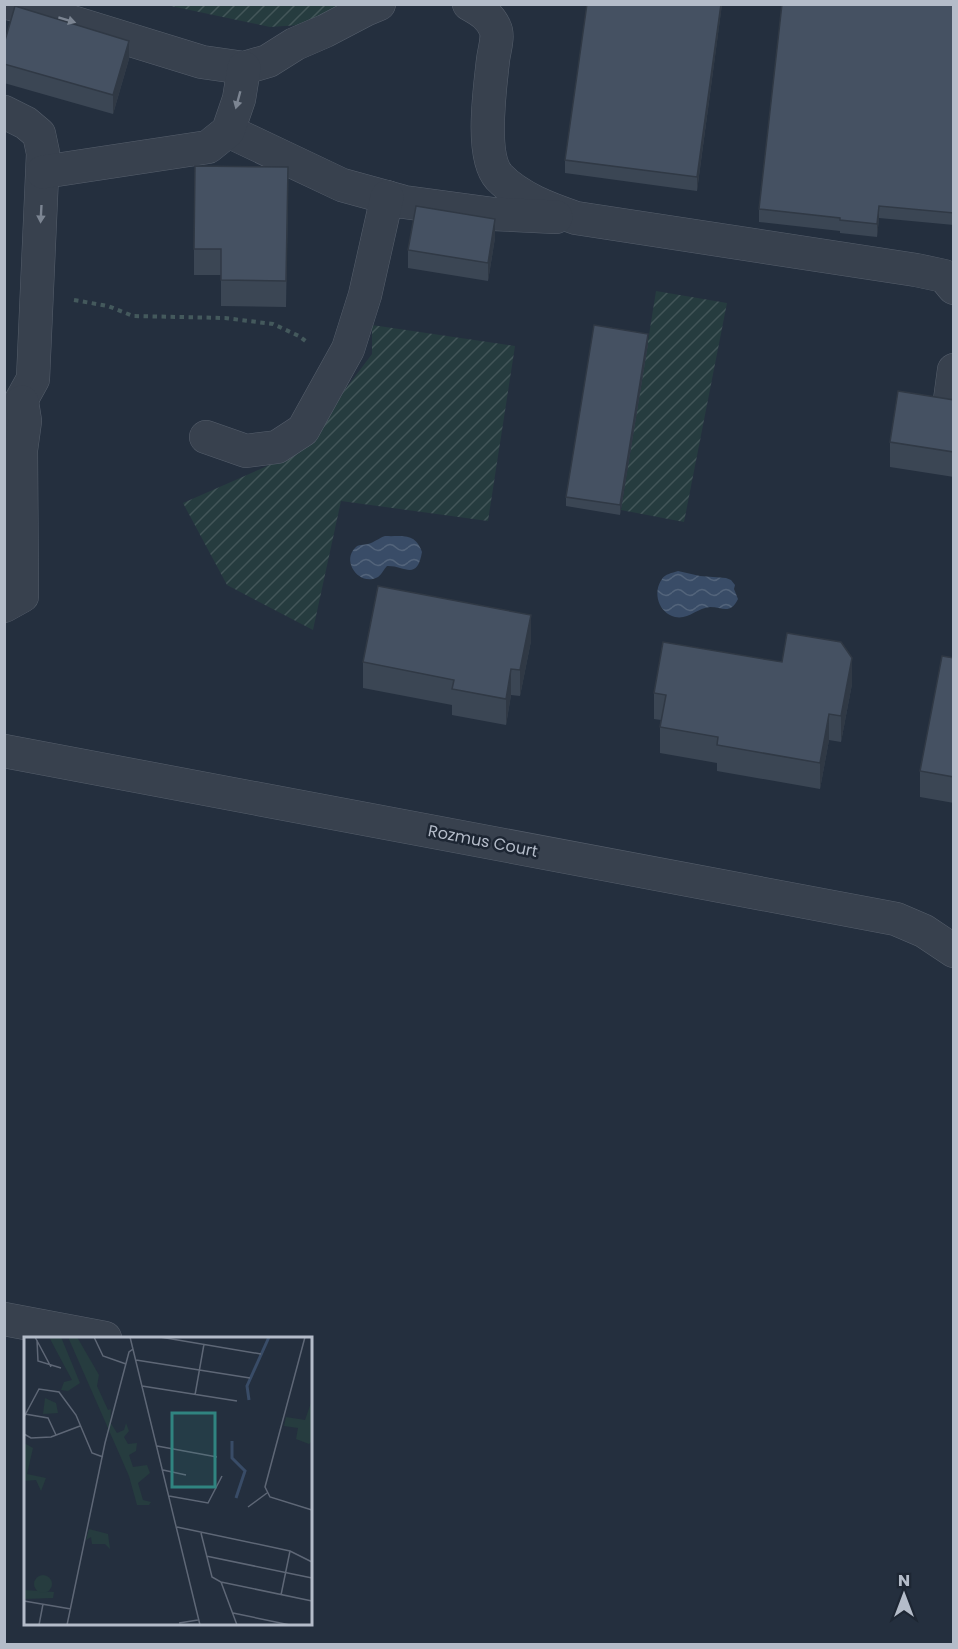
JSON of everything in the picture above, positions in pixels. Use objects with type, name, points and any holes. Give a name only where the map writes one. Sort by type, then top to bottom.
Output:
[{"type":"street","points":[[11,4],[202,62],[244,68],[268,61],[294,44],[326,31],[379,4]]},
{"type":"street","points":[[468,4],[487,14],[497,30],[489,96],[488,147],[491,163],[498,176],[513,189],[549,209],[576,218]]},
{"type":"street","points":[[43,172],[208,147],[228,131],[239,99],[244,68]]},
{"type":"street","points":[[4,112],[26,123],[39,134],[43,153],[33,380],[13,414],[25,421],[21,450],[22,596],[4,606]]},
{"type":"street","points":[[228,131],[342,184],[404,202],[493,214],[576,218],[916,270],[944,276],[954,288]]},
{"type":"street","points":[[206,437],[246,451],[277,447],[303,430],[348,349],[364,295],[387,197]]},
{"type":"street","name":"Rozmus Court","points":[[4,751],[896,919],[924,931],[954,951]]},
{"type":"street","points":[[4,1319],[100,1337]]},
{"type":"path","points":[[37,294],[108,306],[133,316],[225,318],[273,324],[299,336],[339,365]]},
{"type":"green space","points":[[166,5],[355,5],[300,25],[270,27]]},
{"type":"green space","points":[[656,291],[727,303],[684,522],[621,510]]},
{"type":"green space","points":[[372,325],[515,346],[488,521],[341,501],[313,630],[227,585],[183,503],[297,453],[372,354]]},
{"type":"water","points":[[385,536],[402,536],[416,541],[422,552],[417,567],[409,570],[387,566],[378,577],[365,579],[359,576],[351,566],[351,554],[358,546]]},
{"type":"water","points":[[678,571],[731,580],[735,585],[734,589],[738,599],[729,609],[710,607],[680,617],[669,615],[659,602],[659,584],[663,577]]},
{"type":"building","points":[[587,4],[721,4],[697,177],[565,160]]},
{"type":"building","points":[[782,4],[954,4],[954,213],[879,206],[877,224],[759,209]]},
{"type":"building","points":[[15,6],[129,41],[113,95],[4,64],[4,44]]},
{"type":"building","points":[[195,166],[288,167],[286,281],[221,280],[221,249],[194,249]]},
{"type":"building","points":[[416,206],[495,219],[488,263],[408,250]]},
{"type":"building","points":[[594,325],[648,334],[620,505],[566,497]]},
{"type":"building","points":[[898,391],[954,400],[954,452],[890,442]]},
{"type":"building","points":[[378,586],[531,615],[520,670],[511,669],[506,699],[452,689],[454,680],[363,662]]},
{"type":"building","points":[[787,633],[841,642],[852,658],[841,716],[829,714],[820,763],[717,745],[718,737],[660,727],[666,695],[654,693],[663,642],[782,662]]},
{"type":"building","points":[[942,656],[954,658],[954,777],[920,771]]}]
